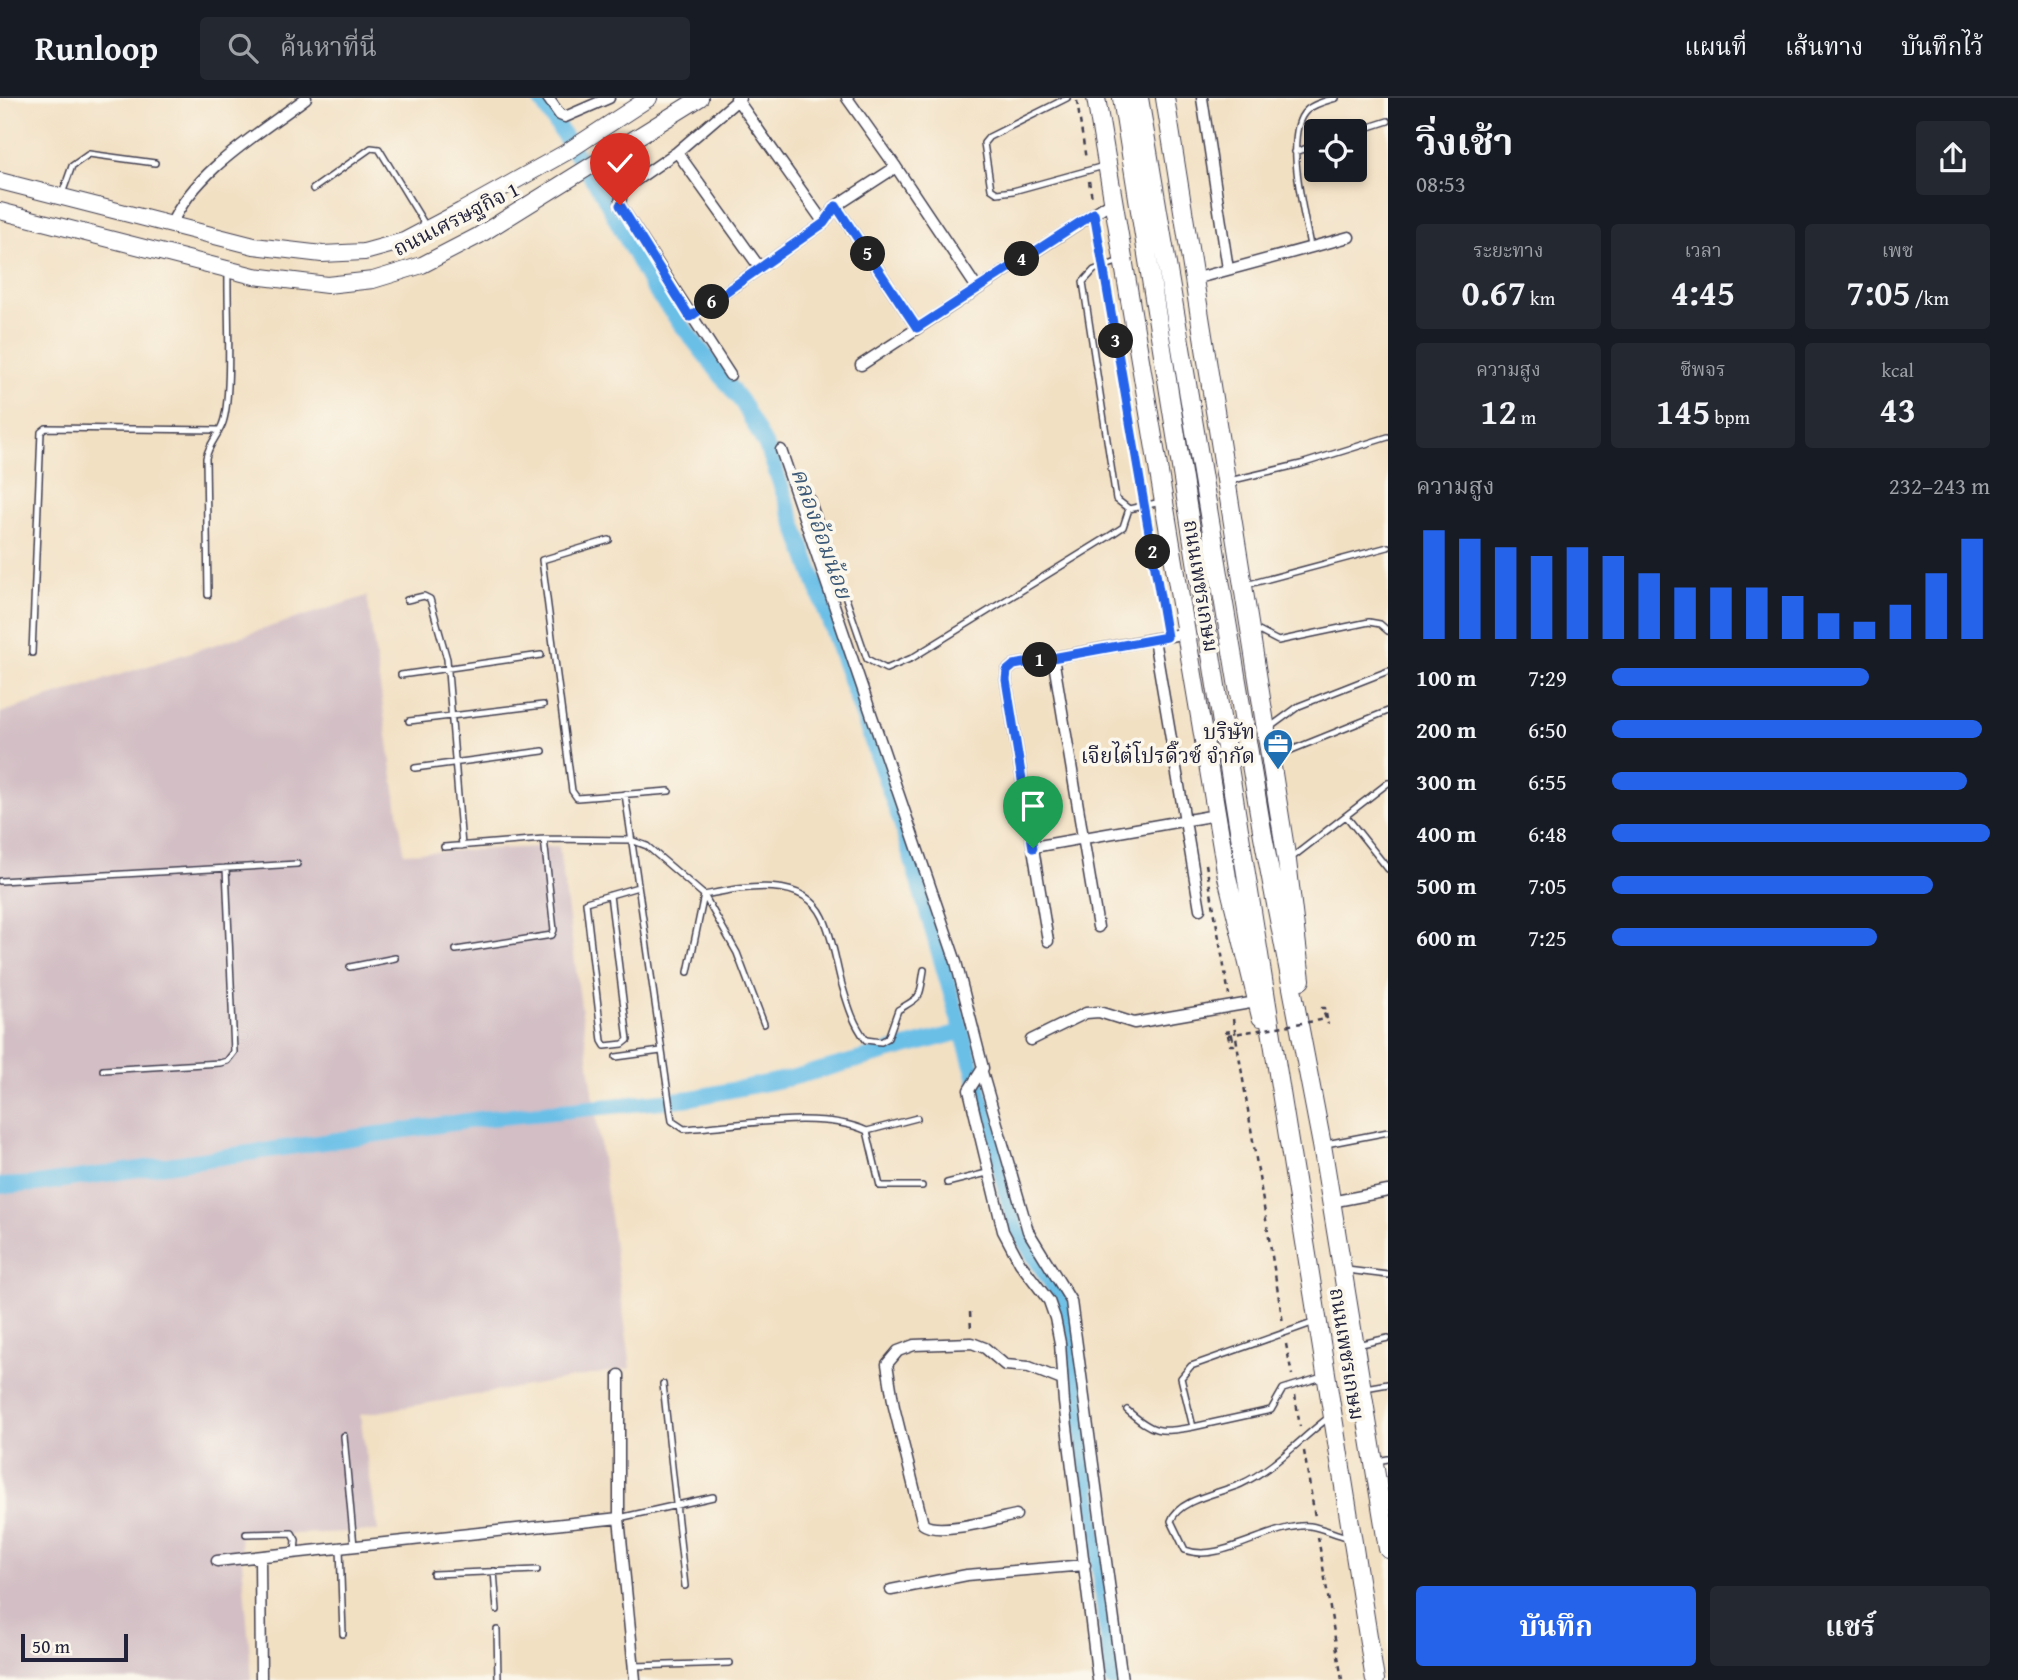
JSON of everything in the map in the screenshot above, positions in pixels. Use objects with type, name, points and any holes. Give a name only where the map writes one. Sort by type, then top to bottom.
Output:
[{"type":"main road","name":"ถนนเศรษฐกิจ 1","points":[[0,181],[254,246],[322,254],[364,252],[404,241],[427,229],[565,153],[649,98]]},
{"type":"main road","name":"ถนนเศรษฐกิจ 1","points":[[0,211],[254,276],[327,285],[373,280],[422,265],[478,236],[604,161],[700,98]]},
{"type":"main road","name":"ถนนเพชรเกษม","points":[[1096,98],[1236,924],[1256,1002],[1280,1077]]},
{"type":"main road","name":"ถนนเพชรเกษม","points":[[1122,98],[1148,202],[1263,836],[1309,1071],[1362,1388],[1381,1460],[1388,1549]]},
{"type":"main road","name":"ถนนเพชรเกษม","points":[[1139,98],[1148,202],[1280,1077],[1375,1680]]},
{"type":"main road","name":"ถนนเพชรเกษม","points":[[1165,98],[1287,861],[1309,1071]]},
{"type":"street","points":[[171,225],[180,204],[225,161],[306,98]]},
{"type":"street","points":[[548,98],[560,115],[565,117],[609,98]]},
{"type":"street","points":[[1202,98],[1228,269]]},
{"type":"street","points":[[730,375],[620,205],[622,190],[677,152],[738,99],[824,223]]},
{"type":"street","points":[[848,99],[977,288]]},
{"type":"street","points":[[677,152],[760,268]]},
{"type":"street","points":[[690,317],[824,223],[836,206],[896,167]]},
{"type":"street","points":[[861,365],[1113,201]]},
{"type":"street","points":[[836,206],[917,328]]},
{"type":"street","points":[[1194,279],[1349,237]]},
{"type":"street","points":[[782,450],[956,962],[981,1073],[1028,1231],[1071,1301],[1122,1680]]},
{"type":"street","points":[[1048,941],[1006,680],[1007,671],[1014,665],[1186,633]]},
{"type":"street","points":[[1154,639],[1200,909]]},
{"type":"street","points":[[1052,657],[1098,927]]},
{"type":"street","points":[[1033,848],[1216,815]]},
{"type":"street","points":[[1031,1040],[1086,1013],[1099,1012],[1134,1023],[1256,1002]]},
{"type":"street","points":[[981,1073],[970,1085],[987,1173],[1010,1247],[1049,1301],[1060,1343],[1062,1380],[1098,1680]]},
{"type":"street","points":[[1331,1202],[1388,1191]]},
{"type":"street","points":[[1016,1515],[950,1528],[932,1529],[923,1524],[894,1407],[887,1364],[898,1351],[914,1345],[972,1343],[985,1348],[1005,1365],[1029,1367],[1062,1380]]},
{"type":"street","points":[[620,1376],[620,1518],[635,1680]]},
{"type":"street","points":[[217,1561],[620,1518]]},
{"type":"street","points":[[260,1558],[261,1680]]},
{"type":"street","points":[[891,1590],[967,1575],[1084,1565]]},
{"type":"lane","points":[[1067,98],[989,136],[984,143],[991,189],[997,193],[1013,191],[1107,165]]},
{"type":"lane","points":[[1310,247],[1295,152],[1303,113],[1312,106],[1336,98]]},
{"type":"lane","points":[[1367,128],[1388,121]]},
{"type":"lane","points":[[313,188],[371,148],[379,149],[427,229]]},
{"type":"lane","points":[[1295,152],[1304,149]]},
{"type":"lane","points":[[61,197],[72,166],[89,155],[155,163]]},
{"type":"lane","points":[[1122,260],[1087,274],[1083,282],[1116,499],[1129,509]]},
{"type":"lane","points":[[208,595],[206,458],[223,424],[227,381],[228,270]]},
{"type":"lane","points":[[32,653],[41,432],[46,428],[218,430]]},
{"type":"lane","points":[[1226,482],[1301,464],[1388,437]]},
{"type":"lane","points":[[811,497],[867,659],[886,669],[912,659],[1123,527],[1129,509]]},
{"type":"lane","points":[[1129,509],[1164,502]]},
{"type":"lane","points":[[609,540],[542,560],[572,791],[577,798],[669,791]]},
{"type":"lane","points":[[1242,586],[1388,547]]},
{"type":"lane","points":[[407,600],[424,596],[430,599],[448,669],[462,846]]},
{"type":"lane","points":[[1248,624],[1278,641],[1369,622],[1380,624],[1388,631]]},
{"type":"lane","points":[[401,676],[541,655]]},
{"type":"lane","points":[[1265,730],[1299,706],[1388,671]]},
{"type":"lane","points":[[410,721],[543,705]]},
{"type":"lane","points":[[1271,758],[1388,711]]},
{"type":"lane","points":[[415,768],[543,751]]},
{"type":"lane","points":[[1287,861],[1388,783]]},
{"type":"lane","points":[[625,794],[672,1121],[684,1129],[821,1120],[848,1123],[867,1131],[917,1118]]},
{"type":"lane","points":[[1346,816],[1388,869]]},
{"type":"lane","points":[[456,950],[552,935],[554,930],[544,839]]},
{"type":"lane","points":[[444,847],[544,839],[631,840],[647,846],[704,895],[737,953],[764,1024]]},
{"type":"lane","points":[[0,881],[297,864]]},
{"type":"lane","points":[[103,1070],[220,1063],[231,1057],[234,1052],[226,868]]},
{"type":"lane","points":[[610,895],[628,1040],[623,1044],[606,1046],[602,1041],[586,902],[610,895],[638,887]]},
{"type":"lane","points":[[704,895],[741,888],[775,888],[796,892],[808,898],[822,915],[849,1010],[866,1040],[881,1042],[888,1038],[898,1010],[913,1003],[920,996],[924,970]]},
{"type":"lane","points":[[688,972],[704,895]]},
{"type":"lane","points":[[350,967],[395,958]]},
{"type":"lane","points":[[616,1057],[661,1051]]},
{"type":"lane","points":[[867,1131],[880,1186],[922,1186]]},
{"type":"lane","points":[[1322,1145],[1388,1132]]},
{"type":"lane","points":[[947,1183],[987,1173]]},
{"type":"lane","points":[[1343,1270],[1388,1275]]},
{"type":"lane","points":[[1193,1427],[1181,1378],[1185,1370],[1318,1321]]},
{"type":"lane","points":[[1355,1345],[1388,1338]]},
{"type":"lane","points":[[1127,1410],[1147,1428],[1163,1432],[1193,1427],[1271,1410],[1283,1389],[1327,1376]]},
{"type":"lane","points":[[663,1384],[685,1586]]},
{"type":"lane","points":[[1362,1388],[1388,1384]]},
{"type":"lane","points":[[1333,1414],[1293,1444],[1271,1467],[1242,1483],[1178,1508],[1171,1521],[1185,1550],[1204,1554],[1282,1530],[1310,1526],[1353,1539]]},
{"type":"lane","points":[[344,1436],[354,1546]]},
{"type":"lane","points":[[620,1518],[713,1497]]},
{"type":"lane","points":[[246,1534],[292,1533],[296,1540],[295,1553]]},
{"type":"lane","points":[[340,1548],[344,1634]]},
{"type":"lane","points":[[433,1574],[537,1570]]},
{"type":"lane","points":[[494,1571],[497,1610]]},
{"type":"lane","points":[[497,1630],[498,1680]]},
{"type":"lane","points":[[635,1665],[730,1663]]},
{"type":"path","points":[[1076,98],[1167,637]]},
{"type":"path","points":[[1205,856],[1230,998]]},
{"type":"path","points":[[1225,1032],[1231,1031],[1233,1038],[1234,1045],[1230,1045],[1228,1035],[1241,1033],[1314,1021],[1327,1018],[1325,1008],[1322,1008],[1325,1016],[1328,1024]]},
{"type":"path","points":[[970,1312],[972,1343]]},
{"type":"shaded area","points":[[367,596],[404,853],[559,846],[631,1368],[360,1415],[378,1531],[240,1536],[252,1680],[0,1680],[0,713]]},
{"type":"waterway","name":"คลองอ้อมน้อย","points":[[539,98],[602,193],[652,287],[743,404],[769,452],[901,823],[990,1127],[1015,1227],[1060,1297],[1070,1336],[1113,1680]]},
{"type":"waterway","points":[[0,1186],[37,1184],[481,1119],[692,1098],[791,1078],[961,1032]]},
{"type":"place","name":"บริษัท เจียไต๋โปรดิ๊วซ์ จำกัด","points":[[1278,771]]},
{"type":"route","points":[[620,205],[690,317],[824,223],[836,206],[917,328],[1094,213],[1167,637],[1014,665],[1007,671],[1006,680],[1033,848]]}]
